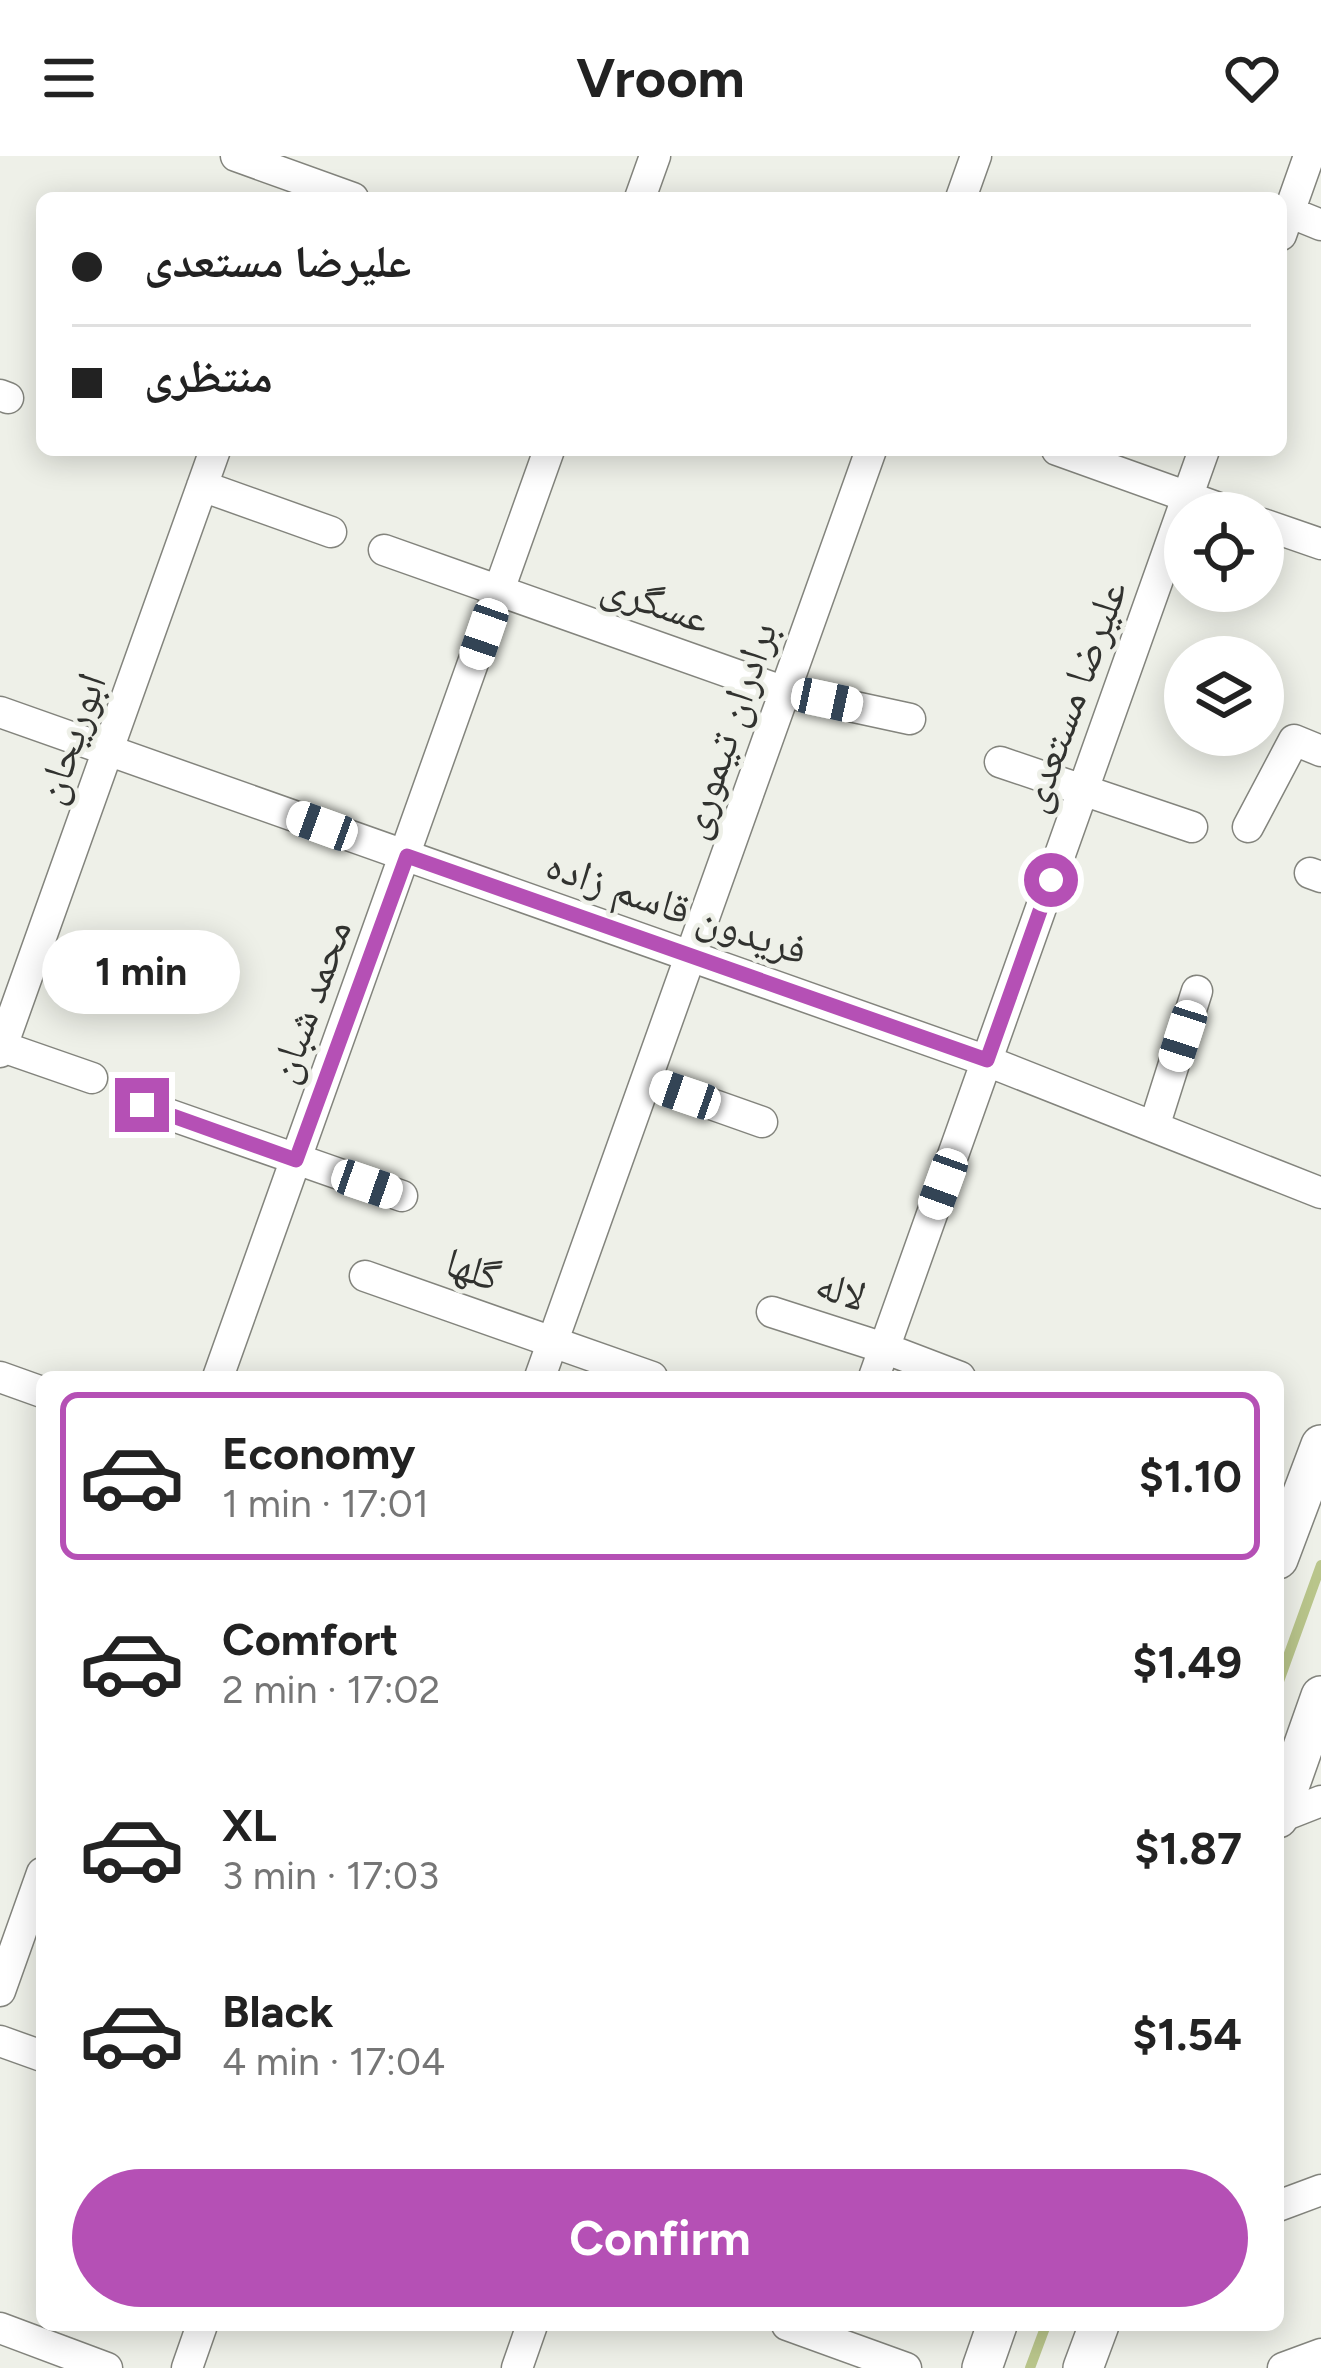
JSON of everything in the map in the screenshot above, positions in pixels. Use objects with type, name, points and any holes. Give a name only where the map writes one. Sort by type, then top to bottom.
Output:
[{"type":"main road","points":[[1288,1505],[1321,1445]]},
{"type":"main road","points":[[1284,1801],[1321,1696]]},
{"type":"main road","points":[[982,2368],[995,2331]]},
{"type":"main road","points":[[1083,2368],[1097,2331]]},
{"type":"street","points":[[236,156],[339,192]]},
{"type":"street","points":[[642,192],[655,156]]},
{"type":"street","points":[[963,192],[976,156]]},
{"type":"street","points":[[1287,217],[1309,156]]},
{"type":"street","points":[[1287,223],[1321,225]]},
{"type":"street","name":"محمد شبان","points":[[220,1371],[547,456]]},
{"type":"street","name":"برادران تیموری","points":[[542,1371],[869,456]]},
{"type":"street","points":[[1074,456],[1177,492]]},
{"type":"street","name":"علیرضا مستعدی","points":[[1189,492],[1202,456]]},
{"type":"street","points":[[203,462],[331,532]]},
{"type":"street","name":"ابوریحان","points":[[1,1048],[110,751],[203,462]]},
{"type":"street","points":[[1284,531],[1321,544]]},
{"type":"street","name":"عسگری","points":[[384,550],[785,692],[910,718]]},
{"type":"street","name":"علیرضا مستعدی","points":[[879,1362],[1164,563]]},
{"type":"street","name":"فریدون قاسم زاده","points":[[0,712],[987,1060],[1321,1192]]},
{"type":"street","points":[[1248,827],[1294,740],[1321,751]]},
{"type":"street","points":[[1000,762],[1192,827]]},
{"type":"street","points":[[1154,1127],[1197,991]]},
{"type":"street","points":[[1,1048],[92,1078]]},
{"type":"street","points":[[646,1081],[762,1121]]},
{"type":"street","points":[[142,1105],[402,1196]]},
{"type":"street","name":"گلها","points":[[365,1276],[635,1371]]},
{"type":"street","name":"لاله","points":[[772,1312],[879,1362],[928,1371]]},
{"type":"street","points":[[0,1378],[36,1390]]},
{"type":"street","points":[[1284,1816],[1321,1802]]},
{"type":"street","points":[[0,1991],[36,1890]]},
{"type":"street","points":[[0,2042],[36,2054]]},
{"type":"street","points":[[1284,2204],[1321,2190]]},
{"type":"street","points":[[0,2328],[107,2368]]},
{"type":"street","points":[[187,2368],[200,2331]]},
{"type":"street","points":[[517,2368],[530,2331]]},
{"type":"street","points":[[803,2331],[905,2368]]},
{"type":"street","points":[[1283,2368],[1321,2354]]},
{"type":"waterway","points":[[1284,1667],[1321,1565]]},
{"type":"waterway","points":[[1030,2368],[1044,2331]]},
{"type":"route","points":[[142,1105],[296,1160],[407,856],[987,1060],[1051,880]]}]
